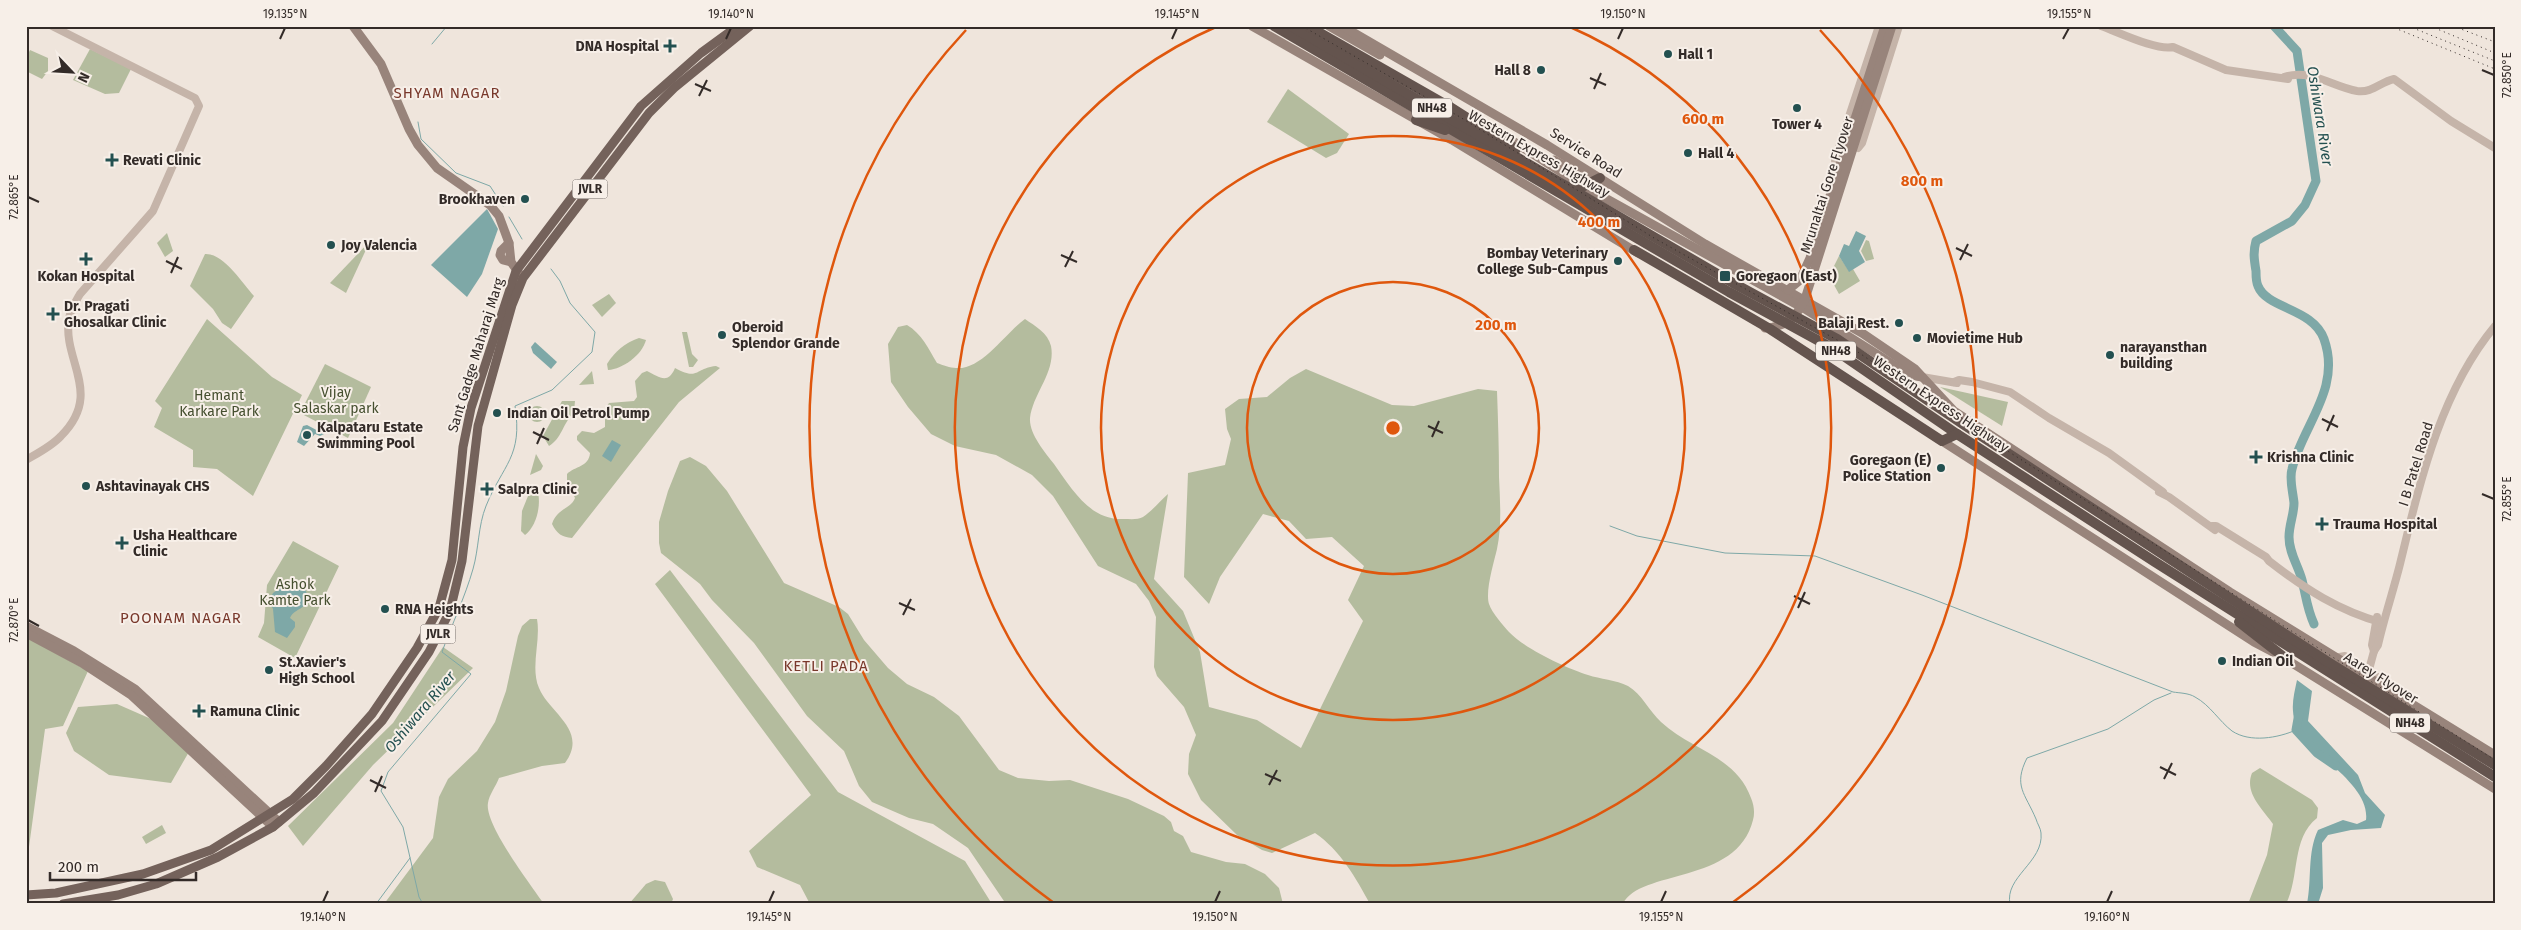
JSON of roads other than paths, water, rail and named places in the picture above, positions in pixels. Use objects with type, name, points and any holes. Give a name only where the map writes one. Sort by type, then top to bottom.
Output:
[{"type":"highway","name":"Western Express Highway","points":[[1274,26],[1333,56],[1529,164],[1733,283],[1837,339],[1963,424],[2329,662]]},
{"type":"highway","name":"Western Express Highway","points":[[1291,26],[1333,56],[1461,134],[1729,292],[1832,348],[1958,434],[2222,604],[2329,662]]},
{"type":"highway","points":[[1308,26],[1450,107],[1516,149],[1529,164]]},
{"type":"highway","points":[[1416,120],[1461,134]]},
{"type":"highway","points":[[1574,191],[1600,178]]},
{"type":"highway","points":[[1548,185],[1553,200]]},
{"type":"highway","points":[[1634,250],[1770,328],[1942,441],[1958,434]]},
{"type":"highway","points":[[2222,604],[2226,613],[2289,661]]},
{"type":"highway","name":"Aarey Flyover","points":[[2329,662],[2495,765]]},
{"type":"highway","name":"Aarey Flyover","points":[[2329,662],[2495,777]]},
{"type":"main road","points":[[353,26],[381,64],[409,129],[418,145],[437,168],[490,204],[499,216],[509,243],[511,262],[519,274]]},
{"type":"main road","name":"Sant Gadge Maharaj Marg","points":[[26,895],[56,893],[143,874],[211,850],[293,800],[372,714],[417,648],[438,608],[452,560],[465,434],[472,408],[519,274],[641,106],[701,53],[738,26]]},
{"type":"main road","name":"JVLR","points":[[63,904],[118,895],[156,884],[218,857],[276,824],[314,793],[382,720],[429,652],[450,611],[462,561],[478,426],[519,274],[649,113],[674,88],[750,26]]},
{"type":"main road","name":"Mrunaltai Gore Flyover","points":[[1252,26],[1553,200],[1751,324],[1762,328],[1785,325],[1800,310],[1892,26]]},
{"type":"main road","points":[[1316,26],[1477,119],[1578,183],[1586,185],[1799,301],[1910,375],[1922,377]]},
{"type":"main road","name":"Mrunaltai Gore Flyover","points":[[1800,280],[1844,154],[1885,26]]},
{"type":"main road","name":"Mrunaltai Gore Flyover","points":[[1858,148],[1898,26]]},
{"type":"main road","name":"Service Road","points":[[1335,27],[1600,178],[1705,244],[1788,290],[1799,301],[1814,304],[1915,369],[1954,411],[2329,662],[2368,674],[2495,755]]},
{"type":"main road","points":[[1482,111],[1578,174],[1586,185]]},
{"type":"main road","points":[[1814,304],[1814,284],[1858,148]]},
{"type":"main road","points":[[1788,290],[1800,280],[1801,285],[1806,288],[1814,284]]},
{"type":"main road","points":[[1942,441],[2254,642],[2289,661],[2495,789]]},
{"type":"main road","points":[[26,626],[74,651],[135,689],[276,824]]},
{"type":"main road","points":[[26,633],[82,662],[131,695],[269,816]]},
{"type":"street","points":[[26,460],[60,437],[69,427],[80,406],[81,390],[69,337],[69,319],[74,304],[80,294],[153,211],[199,106],[195,98],[52,26]]},
{"type":"street","points":[[1836,177],[1835,159],[1879,26]]},
{"type":"street","points":[[1858,148],[1862,143],[1898,26]]},
{"type":"street","points":[[2101,26],[2168,48],[2173,47],[2221,68],[2230,70],[2286,77],[2321,78],[2357,91],[2372,90],[2394,79],[2460,127],[2465,128],[2495,148]]},
{"type":"street","points":[[2460,127],[2462,132],[2495,153]]},
{"type":"street","name":"I B Patel Road","points":[[2368,674],[2374,651],[2378,645],[2380,620],[2444,414],[2472,356],[2495,326]]},
{"type":"street","points":[[1922,377],[1954,382],[1958,380],[2023,399],[2025,403],[2105,453],[2108,457],[2142,478],[2238,545],[2268,561],[2312,591],[2380,620]]},
{"type":"water","points":[[487,209],[498,229],[482,274],[467,297],[431,265]]},
{"type":"water","points":[[1856,231],[1866,236],[1859,251],[1865,262],[1849,272],[1839,256],[1844,244],[1849,246]]},
{"type":"water","points":[[535,342],[557,362],[551,369],[533,353],[531,347]]},
{"type":"water","name":"Kalpataru Estate Swimming Pool","points":[[307,425],[324,434],[320,436],[315,434],[304,446],[297,442],[303,426]]},
{"type":"water","points":[[612,440],[621,445],[611,462],[602,456]]},
{"type":"water","points":[[289,582],[305,589],[309,599],[290,618],[295,622],[295,627],[287,638],[275,632],[273,609],[269,601],[273,593]]},
{"type":"water","points":[[2297,680],[2312,691],[2308,721],[2358,775],[2365,793],[2385,815],[2381,828],[2351,830],[2328,835],[2322,843],[2323,888],[2318,904],[2307,904],[2312,848],[2318,830],[2343,820],[2357,824],[2366,820],[2364,805],[2357,791],[2306,738],[2297,725],[2293,707]]},
{"type":"waterway","name":"Oshiwara River","points":[[432,44],[447,26]]},
{"type":"waterway","name":"Oshiwara River","points":[[2274,26],[2297,51],[2316,181],[2305,205],[2292,221],[2256,241],[2254,259],[2257,283],[2263,294],[2310,321],[2324,339],[2328,357],[2328,374],[2324,391],[2297,453],[2291,477],[2294,503],[2289,543],[2302,580],[2308,608],[2314,624]]},
{"type":"waterway","name":"Oshiwara River","points":[[418,122],[421,139],[456,173],[490,186],[503,206]]},
{"type":"waterway","name":"Oshiwara River","points":[[509,217],[522,239]]},
{"type":"waterway","name":"Oshiwara River","points":[[423,904],[419,897],[403,827],[381,791],[388,772],[471,674],[442,652],[473,569],[481,521],[486,506],[514,449],[517,423],[515,406],[552,390],[592,352],[595,332],[570,303],[560,281],[551,269]]},
{"type":"waterway","points":[[1610,526],[1637,536],[1725,553],[1815,556],[1922,595],[2173,692],[2193,696],[2205,704],[2223,723],[2239,735],[2264,738],[2296,730]]},
{"type":"waterway","points":[[2010,904],[2010,894],[2013,886],[2037,853],[2040,843],[2041,833],[2021,783],[2021,776],[2027,758],[2108,729],[2154,700],[2171,693]]},
{"type":"waterway","name":"Oshiwara River","points":[[2299,713],[2296,730],[2317,753],[2336,766]]},
{"type":"waterway","points":[[376,904],[410,858]]},
{"type":"railway","points":[[1302,26],[1460,117],[1654,238],[1855,350],[1935,405],[2495,760]]},
{"type":"railway","points":[[2390,26],[2495,69]]},
{"type":"railway","points":[[2408,26],[2495,61]]},
{"type":"railway","points":[[2430,26],[2495,53]]},
{"type":"railway","points":[[2453,26],[2495,42]]},
{"type":"place","name":"DNA Hospital","points":[[670,46]]},
{"type":"place","name":"Hall 1","points":[[1668,54]]},
{"type":"place","name":"Hall 8","points":[[1541,70]]},
{"type":"place","name":"Tower 4","points":[[1797,108]]},
{"type":"place","name":"Hall 4","points":[[1688,153]]},
{"type":"place","name":"Revati Clinic","points":[[112,160]]},
{"type":"place","name":"Brookhaven","points":[[525,199]]},
{"type":"place","name":"Joy Valencia","points":[[331,245]]},
{"type":"place","name":"Kokan Hospital","points":[[86,259]]},
{"type":"place","name":"Bombay Veterinary College Sub-Campus","points":[[1618,261]]},
{"type":"place","name":"Goregaon (East)","points":[[1725,276]]},
{"type":"place","name":"Dr. Pragati Ghosalkar Clinic","points":[[53,314]]},
{"type":"place","name":"Balaji Rest.","points":[[1899,323]]},
{"type":"place","name":"Oberoid Splendor Grande","points":[[722,335]]},
{"type":"place","name":"Movietime Hub","points":[[1917,338]]},
{"type":"place","name":"narayansthan building","points":[[2110,355]]},
{"type":"place","name":"Indian Oil Petrol Pump","points":[[497,413]]},
{"type":"place","name":"Kalpataru Estate Swimming Pool","points":[[307,435]]},
{"type":"place","name":"Krishna Clinic","points":[[2256,457]]},
{"type":"place","name":"Goregaon (E) Police Station","points":[[1941,468]]},
{"type":"place","name":"Ashtavinayak CHS","points":[[86,486]]},
{"type":"place","name":"Salpra Clinic","points":[[487,489]]},
{"type":"place","name":"Trauma Hospital","points":[[2322,524]]},
{"type":"place","name":"Usha Healthcare Clinic","points":[[122,543]]},
{"type":"place","name":"RNA Heights","points":[[385,609]]},
{"type":"place","name":"Indian Oil","points":[[2222,661]]},
{"type":"place","name":"St.Xavier's High School","points":[[269,670]]},
{"type":"place","name":"Ramuna Clinic","points":[[199,711]]},
{"type":"district","name":"SHYAM NAGAR","points":[[447,93]]},
{"type":"district","name":"POONAM NAGAR","points":[[181,618]]},
{"type":"district","name":"KETLI PADA","points":[[826,666]]},
{"type":"park label","name":"Vijay Salaskar park","points":[[336,400]]},
{"type":"park label","name":"Hemant Karkare Park","points":[[219,404]]},
{"type":"park label","name":"Ashok Kamte Park","points":[[295,592]]}]
